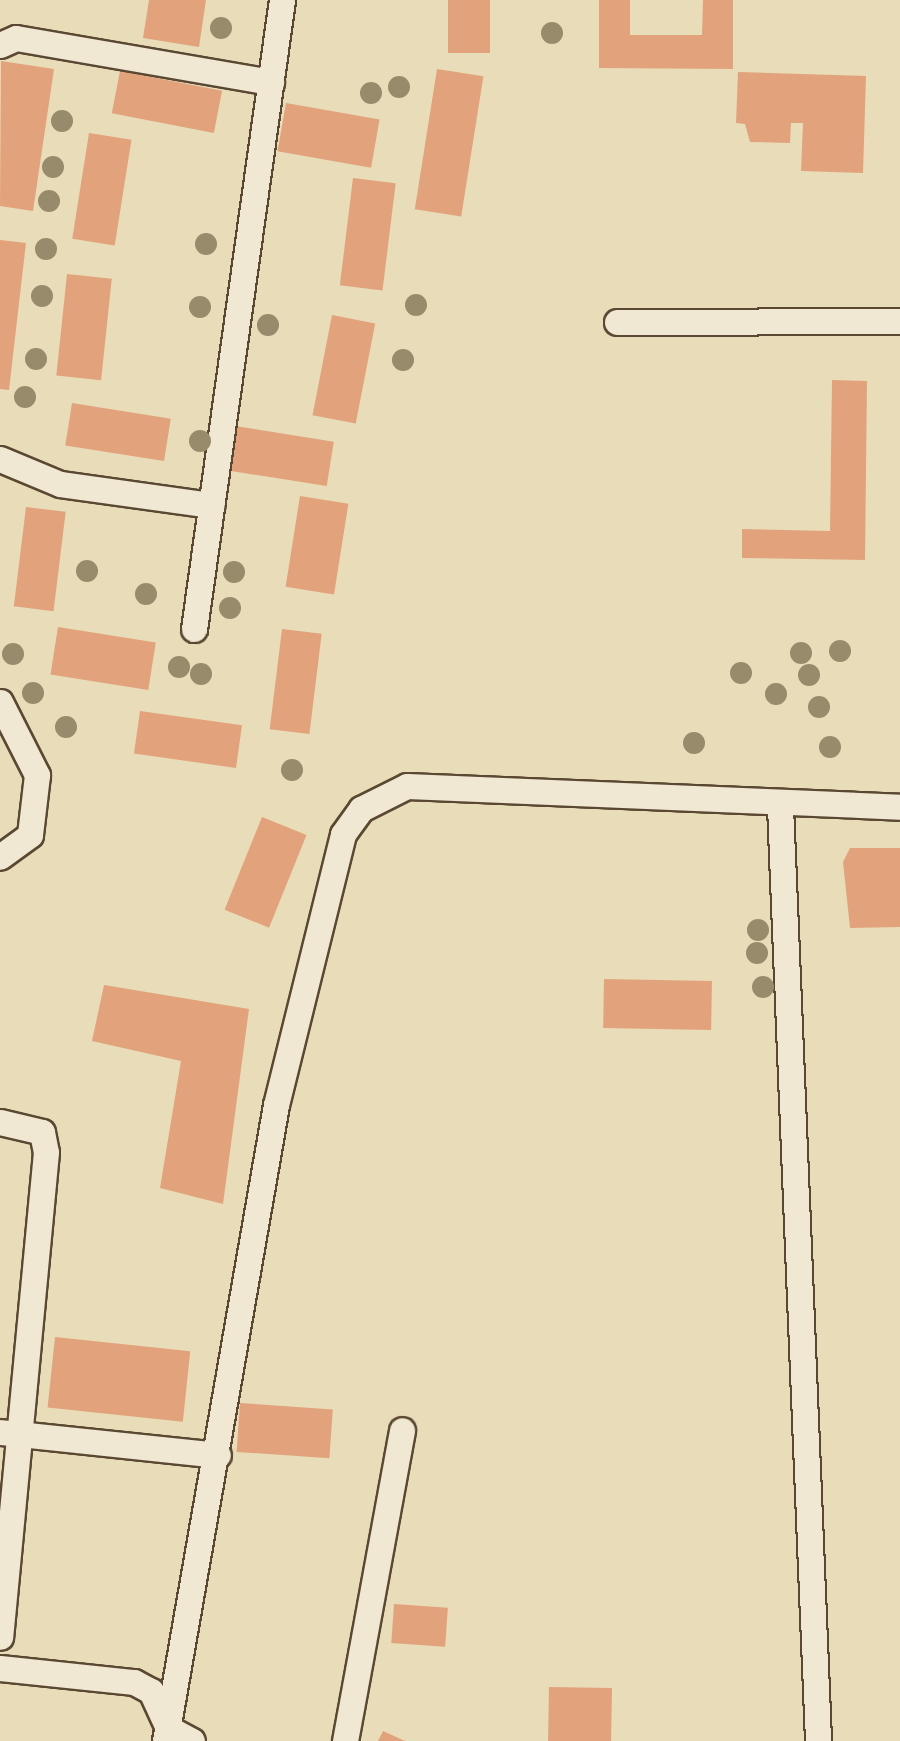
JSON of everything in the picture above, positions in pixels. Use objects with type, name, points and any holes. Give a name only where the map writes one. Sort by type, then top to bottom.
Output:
[{"type":"street","points":[[194,629],[282,0]]},
{"type":"street","points":[[0,45],[16,38],[270,82]]},
{"type":"street","points":[[617,322],[900,321]]},
{"type":"street","points":[[0,459],[60,484],[212,506]]},
{"type":"street","points":[[0,702],[38,775],[30,835],[0,857]]},
{"type":"street","points":[[166,1735],[218,1455],[276,1105],[343,834],[361,809],[407,786],[780,806],[900,807]]},
{"type":"street","points":[[780,806],[818,1741]]},
{"type":"street","points":[[0,1122],[42,1132],[46,1152],[12,1432],[0,1637]]},
{"type":"street","points":[[345,1741],[402,1430]]},
{"type":"street","points":[[12,1432],[218,1455]]},
{"type":"street","points":[[0,1668],[134,1682],[151,1692],[166,1735]]},
{"type":"street","points":[[166,1735],[192,1741]]},
{"type":"building","points":[[149,0],[206,0],[199,47],[143,38]]},
{"type":"building","points":[[448,0],[490,0],[490,53],[448,53]]},
{"type":"building","points":[[599,0],[630,0],[630,35],[702,35],[703,0],[733,0],[733,69],[599,68]]},
{"type":"building","points":[[1,61],[54,69],[33,211],[0,206]]},
{"type":"building","points":[[437,69],[483,76],[461,217],[415,209]]},
{"type":"building","points":[[120,71],[222,91],[214,133],[112,113]]},
{"type":"building","points":[[738,72],[866,76],[863,173],[801,171],[803,123],[791,123],[790,143],[750,142],[745,124],[736,123]]},
{"type":"building","points":[[286,103],[380,119],[371,168],[277,151]]},
{"type":"building","points":[[89,133],[131,140],[115,245],[72,239]]},
{"type":"building","points":[[353,178],[396,183],[383,290],[340,285]]},
{"type":"building","points":[[0,240],[26,243],[9,390],[0,389]]},
{"type":"building","points":[[67,274],[112,279],[101,380],[56,375]]},
{"type":"building","points":[[332,315],[375,323],[356,424],[313,415]]},
{"type":"building","points":[[832,380],[867,381],[865,560],[742,558],[742,529],[830,531]]},
{"type":"building","points":[[72,403],[171,419],[164,461],[65,445]]},
{"type":"building","points":[[235,426],[334,442],[327,486],[228,470]]},
{"type":"building","points":[[300,496],[348,504],[334,595],[286,587]]},
{"type":"building","points":[[26,507],[66,512],[54,611],[14,606]]},
{"type":"building","points":[[58,627],[156,642],[148,690],[50,674]]},
{"type":"building","points":[[282,629],[322,634],[309,734],[270,729]]},
{"type":"building","points":[[140,711],[242,725],[236,768],[134,754]]},
{"type":"building","points":[[262,817],[307,835],[269,928],[225,910]]},
{"type":"building","points":[[850,848],[900,848],[900,927],[850,928],[843,862]]},
{"type":"building","points":[[604,979],[712,981],[711,1030],[603,1028]]},
{"type":"building","points":[[104,985],[249,1009],[223,1204],[160,1188],[181,1061],[92,1041]]},
{"type":"building","points":[[55,1337],[190,1351],[183,1422],[48,1408]]},
{"type":"building","points":[[240,1403],[333,1409],[329,1458],[237,1452]]},
{"type":"building","points":[[394,1604],[448,1608],[445,1647],[391,1643]]},
{"type":"building","points":[[549,1687],[612,1688],[611,1741],[548,1741]]},
{"type":"building","points":[[383,1731],[405,1741],[378,1741]]}]
